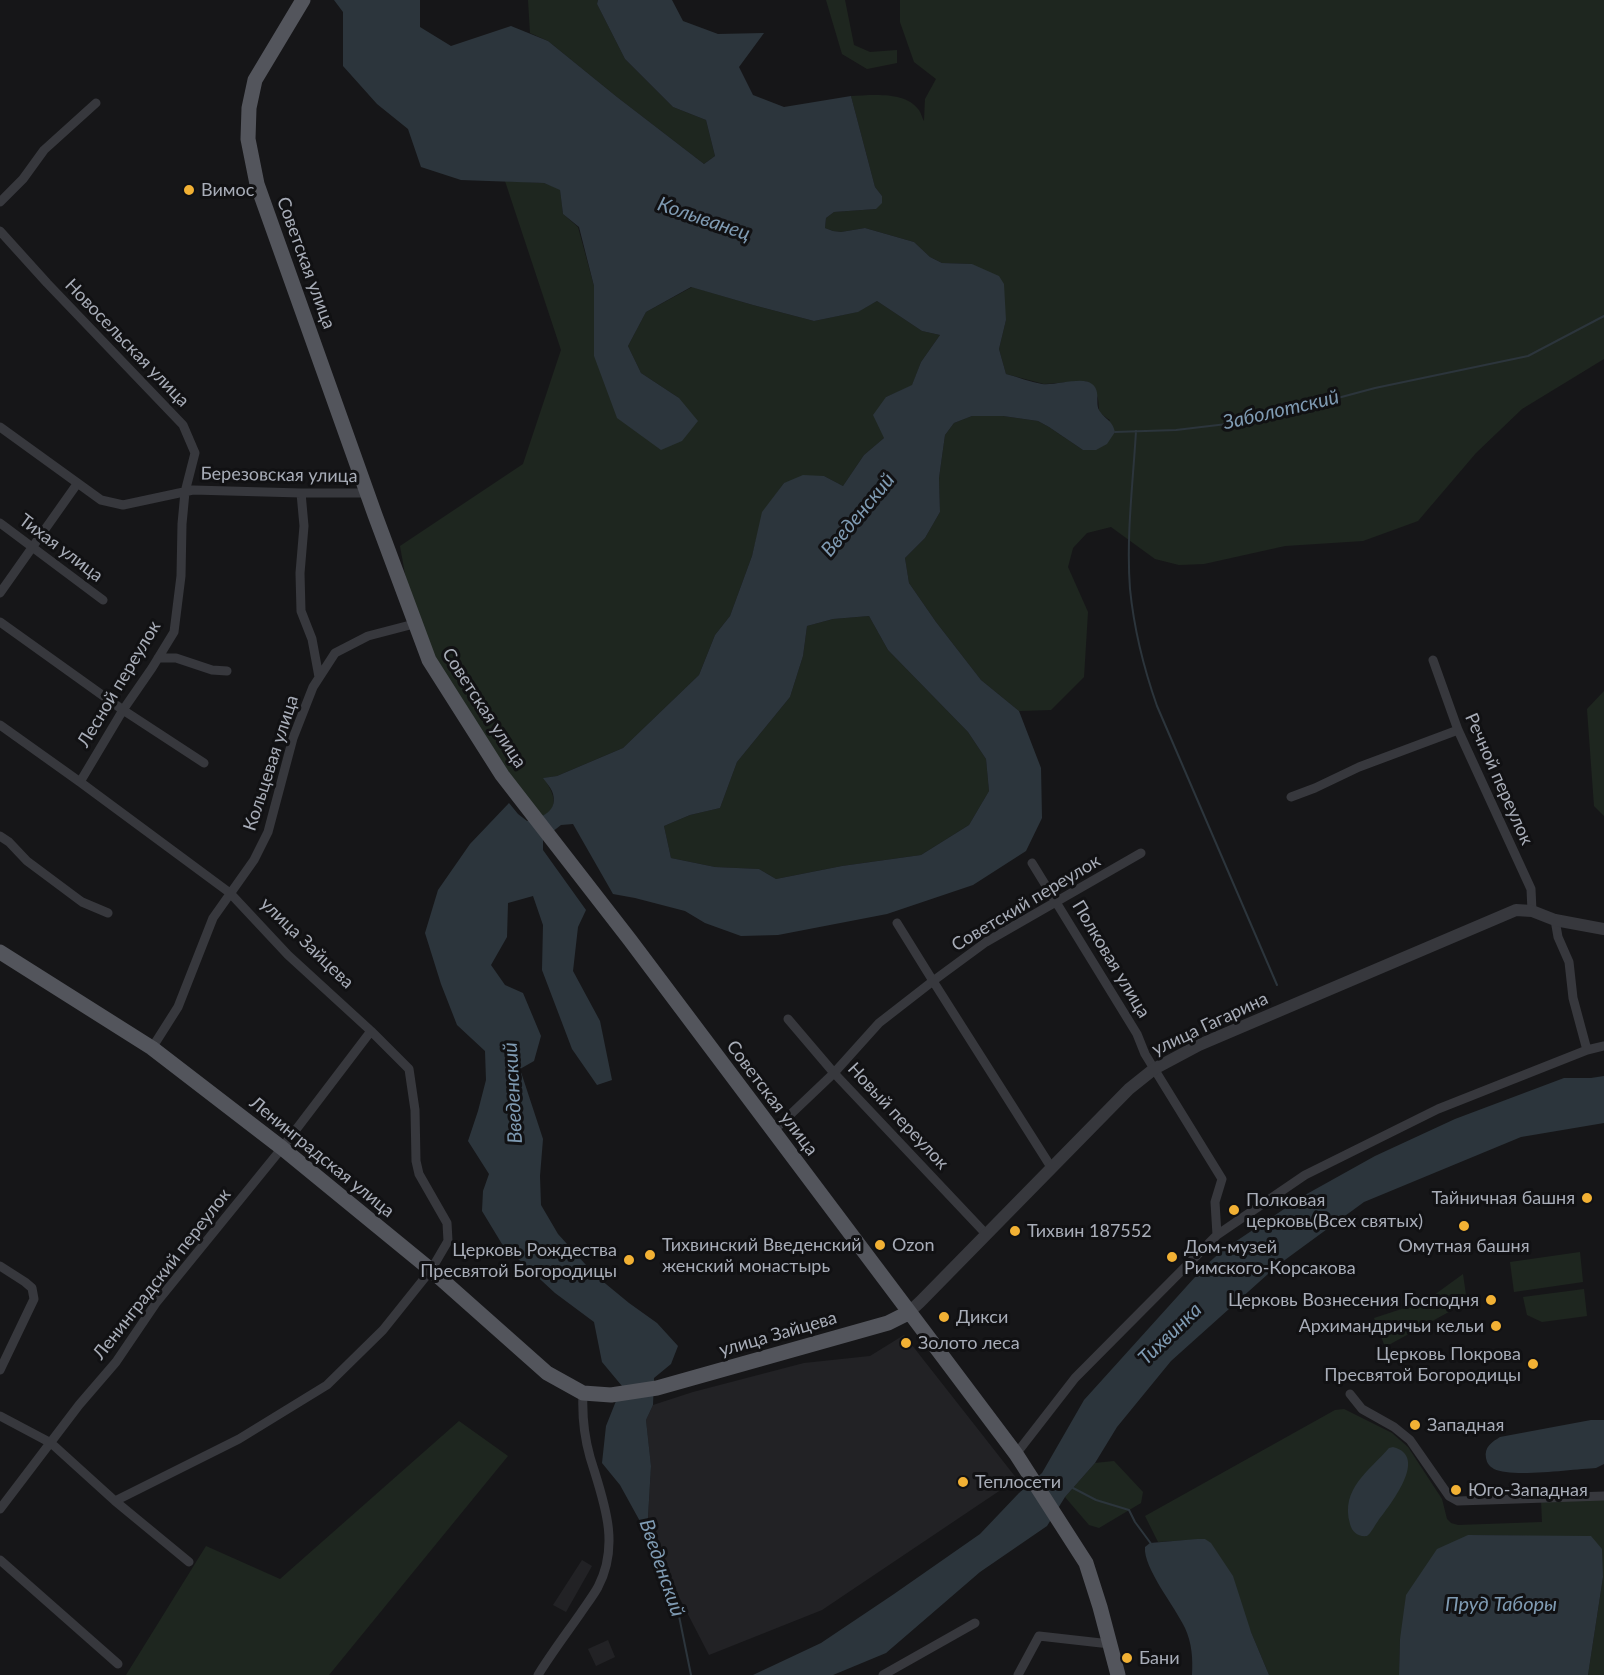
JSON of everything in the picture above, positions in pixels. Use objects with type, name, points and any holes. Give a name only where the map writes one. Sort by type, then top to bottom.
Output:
[{"type":"main road","name":"Советская улица","points":[[303,0],[255,80],[249,108],[248,139],[257,184],[414,624],[429,660],[502,775],[549,833],[1016,1455],[1086,1563],[1110,1644]]},
{"type":"main road","name":"Ленинградская улица","points":[[0,952],[152,1048],[282,1148],[431,1269],[547,1373],[583,1393],[611,1395]]},
{"type":"main road","name":"улица Зайцева","points":[[611,1395],[657,1388],[888,1323],[908,1313]]},
{"type":"main road","points":[[1110,1644],[1118,1675]]},
{"type":"street","points":[[0,202],[22,179],[44,150],[96,103]]},
{"type":"street","name":"Новосельская улица","points":[[0,231],[183,425],[195,453],[185,492]]},
{"type":"street","name":"Березовская улица","points":[[0,427],[100,500],[123,505],[193,490],[367,493]]},
{"type":"street","points":[[0,592],[77,484]]},
{"type":"street","name":"Лесной переулок","points":[[80,782],[174,632],[181,576],[185,492]]},
{"type":"street","points":[[301,493],[304,526],[300,573],[301,610],[312,639],[319,677]]},
{"type":"street","name":"Тихая улица","points":[[0,523],[103,600]]},
{"type":"street","points":[[0,622],[123,710],[204,764]]},
{"type":"street","name":"Кольцевая улица","points":[[152,1048],[178,1007],[213,918],[254,861],[268,832],[293,738],[319,677],[335,653],[368,636],[414,624]]},
{"type":"street","points":[[158,658],[176,658],[212,670],[227,671]]},
{"type":"street","name":"Речной переулок","points":[[1432,660],[1458,730],[1531,889],[1532,911]]},
{"type":"street","name":"улица Зайцева","points":[[0,725],[230,893],[288,955],[409,1069],[415,1110],[416,1161],[419,1174],[447,1223],[448,1241],[431,1269],[383,1330],[327,1385],[239,1439],[114,1501]]},
{"type":"street","points":[[1291,797],[1359,767],[1458,730]]},
{"type":"street","points":[[0,836],[27,861],[82,902],[108,914]]},
{"type":"street","name":"Советский переулок","points":[[772,1131],[834,1073],[879,1023],[933,981],[986,942],[1141,853]]},
{"type":"street","name":"Полковая улица","points":[[1032,863],[1137,1034],[1145,1054],[1222,1179],[1215,1202],[1217,1235]]},
{"type":"street","name":"улица Гагарина","points":[[908,1313],[1129,1089],[1154,1069],[1199,1046],[1516,910],[1532,911]]},
{"type":"street","points":[[1532,911],[1555,920],[1604,929]]},
{"type":"street","points":[[1555,920],[1558,937],[1569,962],[1573,998],[1587,1050]]},
{"type":"street","points":[[897,923],[1051,1167]]},
{"type":"street","name":"Новый переулок","points":[[788,1019],[834,1073],[986,1234]]},
{"type":"street","name":"Ленинградский переулок","points":[[0,1509],[116,1362],[156,1303],[282,1148],[371,1031]]},
{"type":"street","points":[[1016,1455],[1075,1378],[1217,1235],[1305,1175],[1438,1109],[1587,1050],[1604,1046]]},
{"type":"street","points":[[0,1266],[26,1281],[32,1288],[33,1299],[0,1370]]},
{"type":"street","points":[[538,1675],[598,1587],[609,1546],[608,1522],[583,1422],[583,1393]]},
{"type":"street","points":[[1350,1395],[1362,1409],[1394,1427],[1410,1440],[1449,1496],[1458,1501],[1604,1496]]},
{"type":"street","points":[[0,1416],[51,1443],[114,1501],[189,1562]]},
{"type":"street","points":[[0,1560],[118,1664]]},
{"type":"street","points":[[884,1675],[975,1623]]},
{"type":"street","points":[[1018,1675],[1039,1636],[1110,1644]]},
{"type":"shaded area","points":[[528,0],[598,0],[597,4],[625,59],[673,107],[706,120],[715,156],[704,164],[548,41],[530,33]]},
{"type":"shaded area","points":[[826,0],[845,0],[854,45],[870,52],[897,50],[897,63],[867,69],[842,54]]},
{"type":"shaded area","points":[[900,0],[1604,0],[1604,359],[1522,409],[1476,453],[1418,521],[1363,541],[1285,546],[1204,564],[1179,565],[1155,559],[1111,527],[1087,533],[1073,548],[1068,567],[1088,612],[1084,677],[1051,710],[1019,711],[981,680],[936,622],[909,583],[905,558],[925,538],[940,512],[939,478],[945,435],[954,423],[972,416],[1003,416],[1038,421],[1083,450],[1110,420],[1101,413],[1097,397],[1086,381],[1044,384],[1006,374],[999,349],[1006,320],[972,264],[942,263],[930,257],[914,242],[865,228],[841,232],[825,228],[826,218],[834,212],[876,209],[882,196],[875,187],[851,96],[887,95],[905,99],[918,109],[924,121],[925,99],[936,79],[914,62],[900,22]]},
{"type":"shaded area","points":[[505,181],[544,183],[560,189],[563,214],[578,227],[594,286],[594,356],[679,398],[641,373],[628,346],[646,312],[692,287],[814,321],[857,312],[877,301],[922,331],[940,335],[921,362],[912,386],[886,397],[884,438],[864,455],[843,486],[824,476],[784,483],[763,512],[752,556],[730,616],[715,635],[699,675],[623,748],[557,776],[544,778],[554,801],[546,815],[538,819],[414,624],[400,546],[523,464],[561,350]]},
{"type":"shaded area","points":[[869,616],[888,650],[968,732],[986,759],[989,791],[969,825],[921,855],[842,866],[776,879],[759,869],[715,867],[671,858],[664,826],[690,815],[720,808],[737,762],[790,697],[803,656],[807,626],[833,619]]},
{"type":"shaded area","points":[[1604,691],[1604,816],[1594,806],[1587,709]]},
{"type":"shaded area","points":[[1580,1252],[1583,1282],[1514,1292],[1510,1262]]},
{"type":"shaded area","points":[[1463,1274],[1467,1302],[1385,1347],[1374,1318],[1426,1301]]},
{"type":"shaded area","points":[[1584,1289],[1587,1316],[1542,1322],[1527,1315],[1523,1297]]},
{"type":"shaded area","points":[[904,1335],[1017,1479],[822,1610],[709,1655],[647,1535],[651,1466],[646,1420],[653,1405],[693,1392],[804,1363],[870,1356]]},
{"type":"shaded area","points":[[1344,1409],[1392,1433],[1408,1447],[1442,1499],[1447,1519],[1451,1523],[1458,1525],[1542,1522],[1541,1500],[1604,1500],[1604,1675],[1588,1675],[1603,1577],[1591,1537],[1468,1535],[1400,1639],[1399,1675],[1269,1675],[1251,1632],[1205,1539],[1158,1542],[1145,1516],[1335,1410]]},
{"type":"shaded area","points":[[459,1421],[508,1456],[329,1675],[126,1675],[206,1546],[280,1579]]},
{"type":"shaded area","points":[[1114,1461],[1143,1492],[1141,1503],[1099,1528],[1089,1525],[1065,1497],[1095,1463]]},
{"type":"shaded area","points":[[582,1560],[592,1566],[566,1612],[553,1605]]},
{"type":"shaded area","points":[[608,1640],[615,1657],[596,1666],[588,1649]]},
{"type":"water","name":"Колыванец","points":[[334,0],[420,0],[420,27],[451,46],[511,26],[548,41],[704,164],[715,156],[706,120],[673,107],[625,59],[597,4],[598,0],[672,0],[683,21],[718,34],[764,33],[739,67],[753,95],[784,107],[851,96],[875,187],[882,196],[882,203],[876,209],[834,212],[826,218],[825,228],[841,232],[865,228],[914,242],[930,257],[942,263],[972,264],[999,276],[1004,284],[1006,320],[999,349],[1006,374],[1042,384],[1082,381],[1092,384],[1097,393],[1099,410],[1112,424],[1115,432],[1107,444],[1096,450],[1083,450],[1038,421],[1003,416],[972,416],[954,423],[945,435],[939,478],[940,512],[925,538],[905,558],[909,583],[936,622],[981,680],[1019,711],[1041,768],[1042,818],[1026,851],[973,885],[887,914],[778,935],[741,936],[705,923],[685,911],[613,894],[573,824],[561,825],[543,839],[543,850],[586,910],[578,927],[573,971],[600,1021],[612,1080],[597,1085],[572,1049],[542,970],[543,925],[533,896],[508,903],[507,937],[491,965],[505,985],[523,993],[541,1036],[534,1061],[520,1069],[543,1139],[540,1176],[541,1205],[558,1234],[595,1275],[657,1323],[678,1346],[671,1364],[654,1378],[653,1405],[646,1420],[651,1466],[647,1534],[620,1485],[602,1463],[606,1426],[622,1386],[602,1362],[594,1322],[555,1293],[502,1244],[482,1211],[483,1191],[489,1174],[468,1141],[486,1080],[485,1051],[457,1025],[425,933],[438,890],[470,844],[509,803],[527,821],[548,812],[554,798],[543,778],[557,776],[623,748],[699,675],[715,635],[730,616],[752,556],[762,512],[784,483],[803,475],[824,476],[843,486],[864,455],[884,438],[873,415],[886,397],[912,385],[921,362],[940,335],[922,331],[877,301],[858,312],[814,321],[691,287],[646,312],[628,346],[641,373],[679,398],[698,421],[682,441],[661,450],[617,418],[594,356],[594,286],[579,227],[563,214],[560,190],[544,183],[461,180],[421,167],[408,129],[377,104],[343,66],[343,12]],"holes":[[[869,616],[888,650],[968,732],[986,759],[989,791],[969,825],[921,855],[842,866],[776,879],[759,869],[715,867],[671,858],[664,826],[690,815],[720,808],[737,762],[790,697],[803,656],[807,626],[833,619]]]},
{"type":"water","name":"Тихвинка","points":[[1604,1076],[1604,1123],[1521,1137],[1364,1202],[1278,1265],[1171,1361],[1117,1427],[1095,1463],[1065,1497],[1047,1526],[980,1572],[886,1653],[833,1675],[753,1675],[821,1643],[980,1534],[1019,1493],[1042,1473],[1084,1400],[1205,1266],[1223,1250],[1305,1195],[1375,1156],[1455,1119],[1564,1078]]},
{"type":"water","points":[[1591,1420],[1604,1420],[1604,1464],[1596,1468],[1514,1473],[1494,1469],[1487,1461],[1487,1448],[1500,1437]]},
{"type":"water","points":[[1393,1447],[1403,1452],[1408,1460],[1404,1482],[1370,1533],[1367,1536],[1358,1535],[1351,1527],[1348,1512],[1349,1501],[1365,1473],[1389,1448]]},
{"type":"water","name":"Пруд Таборы","points":[[1468,1535],[1591,1536],[1602,1549],[1603,1577],[1588,1675],[1399,1675],[1400,1639],[1406,1595],[1437,1549]]},
{"type":"water","points":[[1205,1539],[1211,1543],[1233,1576],[1251,1632],[1269,1675],[1192,1675],[1192,1651],[1189,1639],[1181,1620],[1154,1577],[1145,1547],[1150,1543]]},
{"type":"waterway","name":"Заболотский","points":[[1115,432],[1176,430],[1252,421],[1375,388],[1528,356],[1604,316]]},
{"type":"waterway","points":[[1136,431],[1129,530],[1129,569],[1134,619],[1144,663],[1157,706],[1277,985]]},
{"type":"waterway","points":[[1073,1488],[1096,1500],[1129,1510],[1152,1545]]},
{"type":"waterway","name":"Введенский","points":[[647,1532],[679,1616],[691,1675]]},
{"type":"place","name":"Вимос","points":[[189,190]]},
{"type":"place","name":"Тайничная башня","points":[[1587,1198]]},
{"type":"place","name":"Полковая церковь(Всех святых)","points":[[1234,1210]]},
{"type":"place","name":"Омутная башня","points":[[1464,1226]]},
{"type":"place","name":"Тихвин 187552","points":[[1015,1231]]},
{"type":"place","name":"Ozon","points":[[880,1245]]},
{"type":"place","name":"Тихвинский Введенский женский монастырь","points":[[650,1255]]},
{"type":"place","name":"Дом-музей Римского-Корсакова","points":[[1172,1257]]},
{"type":"place","name":"Церковь Рождества Пресвятой Богородицы","points":[[629,1260]]},
{"type":"place","name":"Церковь Вознесения Господня","points":[[1491,1300]]},
{"type":"place","name":"Дикси","points":[[944,1317]]},
{"type":"place","name":"Архимандричьи кельи","points":[[1496,1326]]},
{"type":"place","name":"Золото леса","points":[[906,1343]]},
{"type":"place","name":"Церковь Покрова Пресвятой Богородицы","points":[[1533,1364]]},
{"type":"place","name":"Западная","points":[[1415,1425]]},
{"type":"place","name":"Теплосети","points":[[963,1482]]},
{"type":"place","name":"Юго-Западная","points":[[1456,1490]]},
{"type":"place","name":"Бани","points":[[1127,1658]]}]
